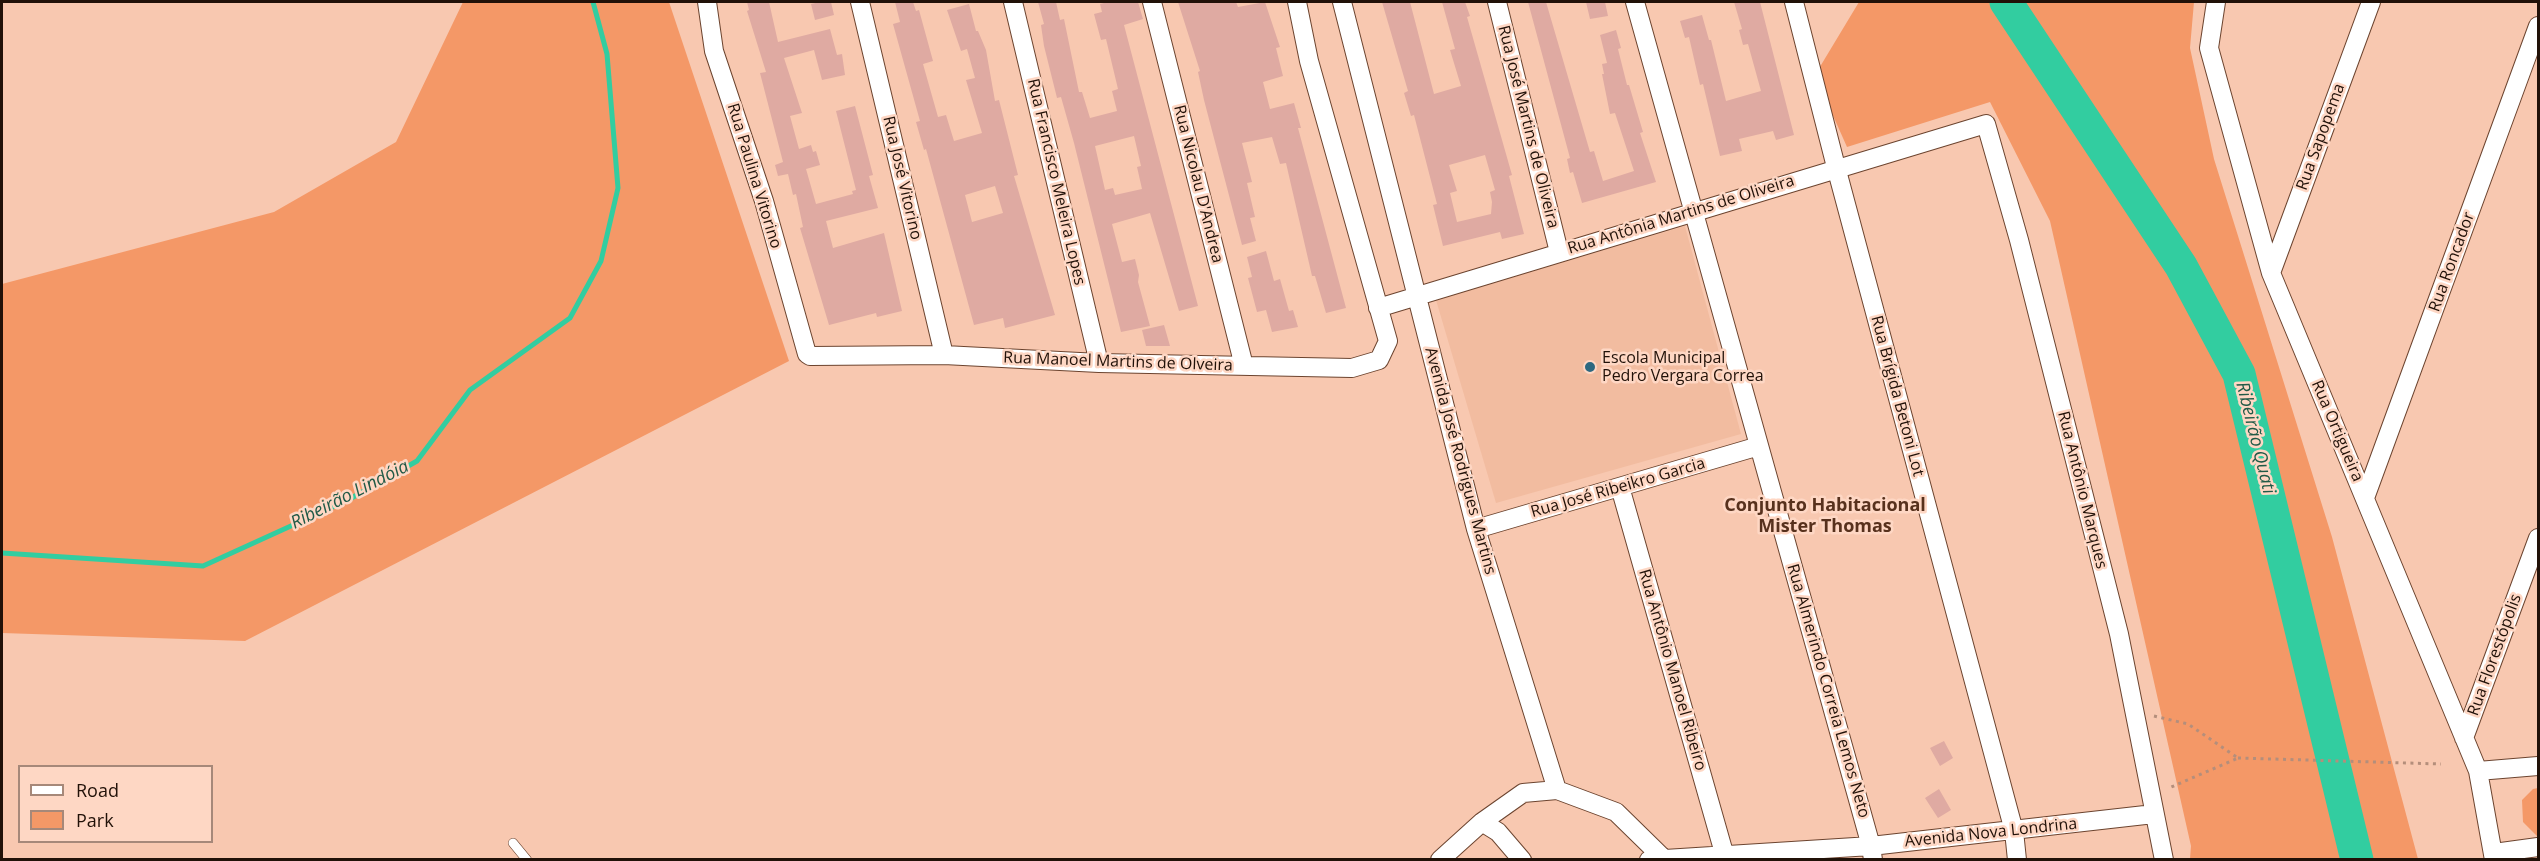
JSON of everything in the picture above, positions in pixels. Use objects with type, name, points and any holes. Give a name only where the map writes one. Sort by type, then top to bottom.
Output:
[{"type":"street","name":"Rua Paulina Vitorino","points":[[707,2],[714,51],[764,201],[805,349]]},
{"type":"street","name":"Rua José Vitorino","points":[[860,2],[944,355]]},
{"type":"street","name":"Rua Francisco Meleira Lopes","points":[[1013,2],[1099,363]]},
{"type":"street","name":"Rua Nicolau D'Andrea","points":[[1152,2],[1244,366]]},
{"type":"street","points":[[1297,2],[1309,61],[1378,308]]},
{"type":"street","name":"Avenida José Rodrigues Martins","points":[[1342,2],[1476,529],[1557,790]]},
{"type":"street","name":"Rua José Martins de Oliveira","points":[[1497,2],[1559,252]]},
{"type":"street","name":"Rua Almerindo Correia Lemos Neto","points":[[1635,2],[1872,853]]},
{"type":"street","name":"Rua Brígida Betoni Lot","points":[[1794,2],[2014,831],[2016,860]]},
{"type":"street","name":"Rua Ortigueira","points":[[2216,2],[2209,48],[2271,273],[2478,771],[2494,856]]},
{"type":"street","name":"Rua Sapopema","points":[[2271,273],[2371,2]]},
{"type":"street","name":"Rua Roncador","points":[[2365,498],[2538,26]]},
{"type":"street","name":"Rua Antônia Martins de Oliveira","points":[[1378,308],[1836,167],[1986,124]]},
{"type":"street","name":"Rua Antônio Marques","points":[[1986,124],[2019,240],[2113,611],[2164,860]]},
{"type":"street","name":"Rua Manoel Martins de Olveira","points":[[805,349],[810,356],[944,355],[1099,363],[1352,368],[1379,360],[1388,341],[1378,308]]},
{"type":"street","name":"Rua José Ribeikro Garcia","points":[[1476,529],[1759,446]]},
{"type":"street","name":"Rua Antônio Manoel Ribeiro","points":[[1620,487],[1724,853]]},
{"type":"street","name":"Rua Florestópolis","points":[[2464,738],[2538,538]]},
{"type":"street","points":[[2478,771],[2538,766]]},
{"type":"street","points":[[1440,860],[1482,822],[1523,793],[1557,790],[1616,812],[1660,859]]},
{"type":"street","name":"Avenida Nova Londrina","points":[[1660,859],[1724,853],[1872,853],[2014,831],[2154,814]]},
{"type":"street","points":[[1482,822],[1498,832],[1522,860]]},
{"type":"street","points":[[2494,856],[2538,847]]},
{"type":"lane","points":[[513,843],[527,860]]},
{"type":"path","points":[[2134,712],[2188,724],[2238,758]]},
{"type":"path","points":[[2150,795],[2238,758],[2440,764]]},
{"type":"shaded area","name":"Escola Municipal Pedro Vergara Correa","points":[[1685,226],[1741,434],[1496,503],[1436,300]]},
{"type":"green space","points":[[463,2],[669,2],[789,361],[245,641],[2,633],[2,284],[274,212],[396,142]]},
{"type":"green space","points":[[1859,2],[2194,2],[2190,48],[2214,159],[2332,537],[2418,859],[2190,859],[2191,846],[2050,221],[1990,102],[1847,147],[1815,75]]},
{"type":"green space","points":[[2538,788],[2538,837],[2523,822],[2522,800],[2533,789]]},
{"type":"building","points":[[747,2],[769,2],[778,42],[830,29],[837,55],[842,54],[845,75],[822,80],[814,50],[784,58],[802,113],[790,116],[799,149],[811,145],[813,152],[816,151],[820,165],[806,169],[816,204],[853,194],[852,191],[856,190],[836,111],[855,106],[873,175],[869,176],[878,208],[826,221],[833,248],[884,233],[902,311],[877,317],[876,313],[829,325],[800,228],[803,227],[796,194],[793,195],[788,174],[778,176],[775,165],[783,162],[760,73],[766,72],[747,11],[749,10]]},
{"type":"building","points":[[831,2],[834,15],[815,20],[811,4]]},
{"type":"building","points":[[895,2],[913,2],[916,11],[919,10],[933,61],[923,64],[938,117],[946,115],[954,141],[982,133],[966,80],[975,78],[967,49],[961,51],[947,10],[969,4],[976,31],[986,50],[995,101],[999,100],[1018,175],[1014,176],[1055,315],[1005,328],[1003,318],[974,325],[926,149],[924,150],[916,122],[920,121],[893,24],[900,22]],"holes":[[[995,186],[1003,213],[972,222],[965,195]]]},
{"type":"building","points":[[1038,2],[1056,2],[1060,20],[1064,19],[1079,92],[1082,92],[1090,118],[1117,111],[1112,91],[1118,89],[1106,39],[1101,40],[1094,14],[1102,12],[1100,4],[1138,2],[1143,19],[1124,25],[1198,306],[1179,311],[1150,213],[1112,224],[1122,262],[1135,259],[1139,275],[1138,282],[1150,326],[1121,332],[1074,143],[1061,97],[1057,98],[1044,46],[1041,25],[1044,24]],"holes":[[[1134,136],[1141,166],[1137,167],[1142,189],[1115,195],[1113,188],[1105,190],[1095,146]]]},
{"type":"building","points":[[1178,2],[1236,2],[1238,7],[1265,2],[1280,47],[1276,48],[1283,76],[1263,82],[1270,109],[1294,103],[1301,128],[1298,128],[1346,308],[1326,313],[1315,276],[1312,276],[1286,163],[1280,164],[1272,137],[1242,143],[1252,182],[1247,183],[1255,217],[1250,218],[1256,241],[1242,245],[1204,100],[1198,72],[1200,71]]},
{"type":"building","points":[[1382,2],[1410,2],[1434,94],[1461,86],[1450,50],[1455,49],[1442,2],[1465,2],[1470,16],[1467,17],[1512,175],[1509,176],[1524,234],[1502,239],[1500,232],[1443,246],[1433,205],[1437,204],[1414,115],[1411,116],[1404,93],[1408,91]],"holes":[[[1485,155],[1495,190],[1490,192],[1491,214],[1457,222],[1450,193],[1457,191],[1449,165]]]},
{"type":"building","points":[[1528,2],[1546,2],[1590,152],[1594,151],[1603,181],[1634,171],[1615,113],[1610,114],[1602,74],[1604,74],[1602,64],[1607,63],[1600,35],[1616,30],[1627,85],[1629,85],[1643,132],[1640,133],[1656,182],[1582,203],[1573,172],[1570,173],[1567,159],[1570,158]]},
{"type":"building","points":[[1586,2],[1605,2],[1608,16],[1590,19]]},
{"type":"building","points":[[1734,2],[1760,2],[1794,135],[1776,140],[1773,131],[1739,139],[1742,151],[1720,156],[1703,84],[1700,85],[1689,37],[1685,38],[1680,21],[1702,15],[1709,40],[1711,40],[1726,101],[1761,91],[1748,44],[1743,45],[1739,30],[1742,29]]},
{"type":"building","points":[[1266,251],[1274,281],[1280,279],[1289,311],[1293,310],[1298,327],[1272,332],[1266,310],[1257,312],[1248,278],[1252,277],[1247,257]]},
{"type":"building","points":[[1164,325],[1170,346],[1146,346],[1142,330]]},
{"type":"building","points":[[1944,741],[1953,758],[1940,766],[1930,748]]},
{"type":"building","points":[[1939,789],[1951,810],[1938,818],[1925,798]]},
{"type":"waterway","name":"Ribeirão Lindóia","points":[[2,553],[203,566],[348,500],[417,461],[470,390],[570,318],[601,261],[618,188],[607,54],[593,2]]},
{"type":"waterway","name":"Ribeirão Quati","points":[[2006,2],[2181,266],[2239,374],[2357,860]]},
{"type":"place","name":"Escola Municipal Pedro Vergara Correa","points":[[1590,367]]},
{"type":"district","name":"Conjunto Habitacional Mister Thomas","points":[[1825,516]]}]
